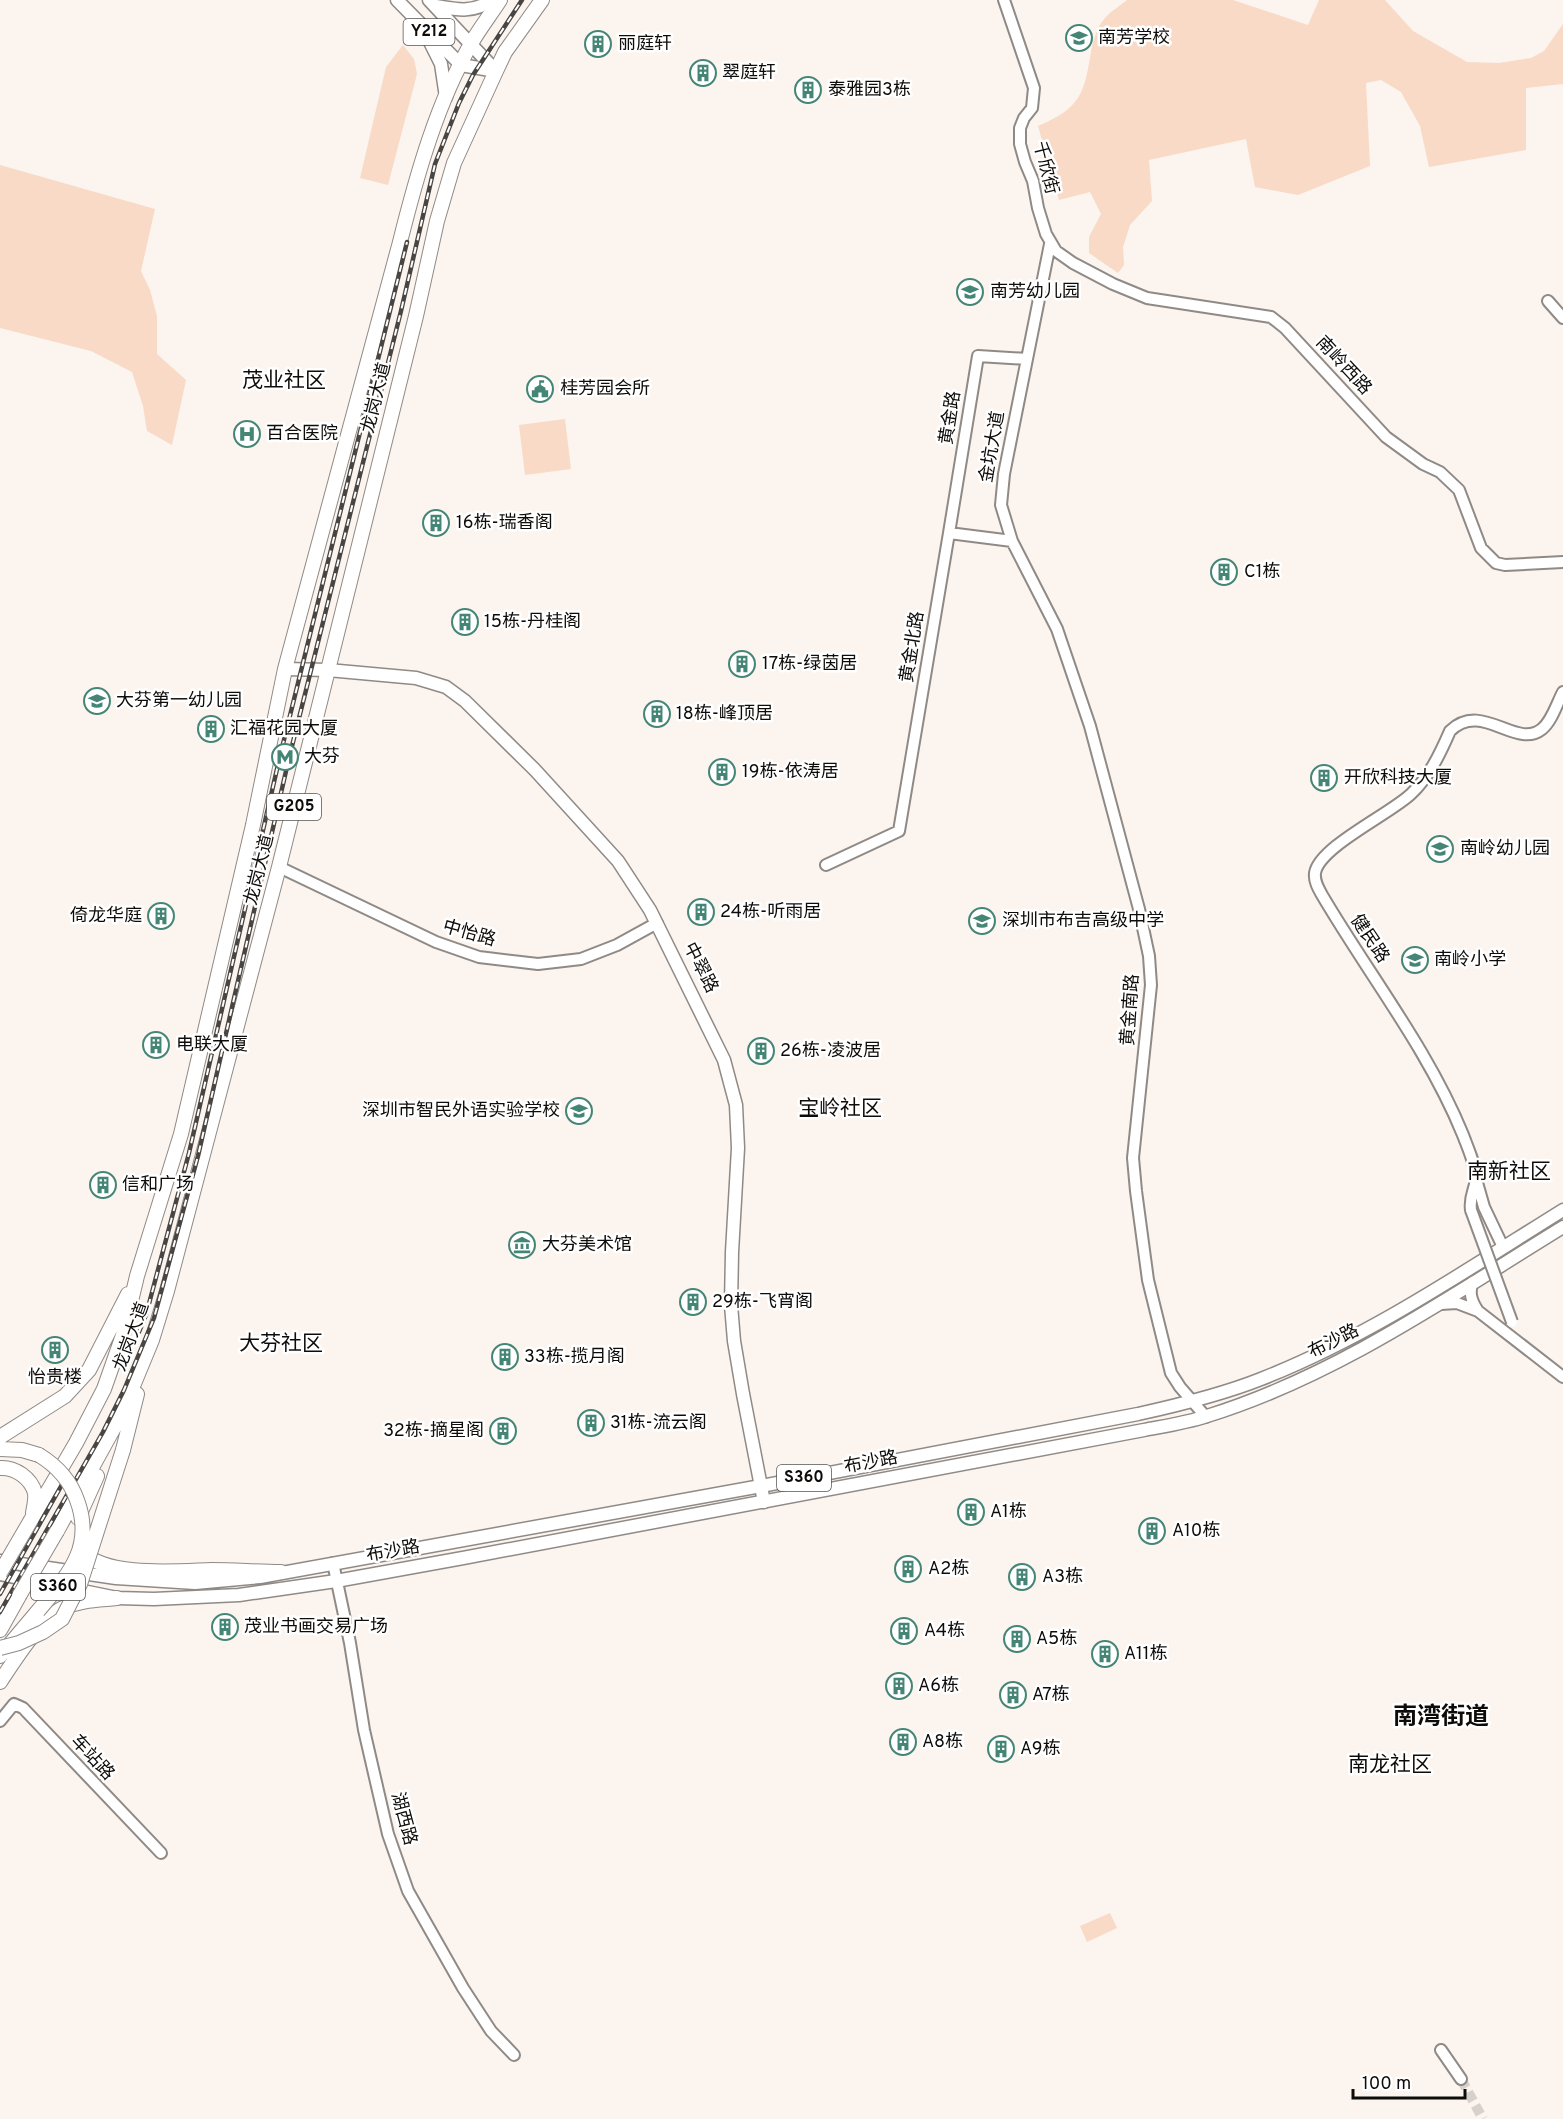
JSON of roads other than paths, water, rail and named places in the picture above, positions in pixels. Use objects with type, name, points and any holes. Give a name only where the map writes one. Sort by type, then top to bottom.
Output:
[{"type":"highway","name":"龙岗大道","points":[[0,1574],[76,1443],[104,1389],[123,1335],[137,1276],[181,1134],[253,825],[285,669],[415,181],[446,97],[461,65],[472,43],[500,0]]},
{"type":"highway","name":"龙岗大道","points":[[0,1630],[121,1415],[149,1348],[167,1291],[279,867],[453,163],[505,52],[542,0]]},
{"type":"highway","points":[[0,1437],[64,1396],[89,1370],[137,1276]]},
{"type":"highway","points":[[0,1648],[19,1643],[43,1632],[62,1619],[80,1584],[123,1450],[149,1348]]},
{"type":"highway","points":[[121,1415],[113,1441],[77,1521],[76,1536],[80,1548],[87,1557],[100,1564],[116,1568],[154,1571],[282,1572]]},
{"type":"highway","points":[[0,1449],[22,1450],[39,1455],[54,1465],[75,1493],[84,1524],[77,1558],[65,1579],[0,1656]]},
{"type":"highway","points":[[0,1468],[13,1469],[26,1478],[34,1493],[32,1520]]},
{"type":"highway","points":[[0,1682],[40,1627],[60,1609],[83,1601],[117,1598]]},
{"type":"main road","name":"Y212","points":[[397,0],[461,65],[496,71]]},
{"type":"main road","points":[[432,3],[456,9],[480,8],[493,0]]},
{"type":"main road","name":"Y212","points":[[432,3],[496,71]]},
{"type":"main road","points":[[422,26],[441,64],[446,97]]},
{"type":"main road","name":"中翠路","points":[[285,669],[328,670],[416,678],[446,687],[465,701],[535,770],[618,861],[657,923],[724,1060],[736,1105],[738,1148],[731,1305],[735,1352],[764,1502]]},
{"type":"main road","name":"布沙路","points":[[0,1561],[116,1578],[195,1583],[260,1576],[761,1486],[1138,1414],[1193,1401],[1259,1380],[1315,1355],[1380,1322],[1563,1210]]},
{"type":"main road","name":"布沙路","points":[[0,1574],[117,1598],[154,1599],[239,1595],[336,1581],[1206,1417],[1264,1395],[1322,1369],[1392,1332],[1563,1227]]},
{"type":"street","name":"千欣街","points":[[1004,0],[1034,88],[1032,108],[1020,128],[1020,144],[1033,180],[1038,208],[1050,244]]},
{"type":"street","points":[[1027,359],[1050,244]]},
{"type":"street","name":"南岭西路","points":[[1050,244],[1056,252],[1073,263],[1146,298],[1271,317],[1285,328],[1386,437],[1423,464],[1440,472],[1459,490],[1481,548],[1496,562],[1505,565],[1563,562]]},
{"type":"street","points":[[1548,300],[1563,318]]},
{"type":"street","name":"黄金路","points":[[949,533],[978,356],[1027,359]]},
{"type":"street","name":"金坑大道","points":[[1012,541],[1001,505],[1027,359]]},
{"type":"street","points":[[949,533],[1012,541]]},
{"type":"street","name":"黄金北路","points":[[826,865],[899,831],[949,533]]},
{"type":"street","name":"黄金南路","points":[[1012,541],[1057,628],[1090,726],[1139,909],[1149,956],[1151,985],[1134,1158],[1136,1191],[1148,1280],[1171,1373],[1206,1417]]},
{"type":"street","name":"健民路","points":[[1514,1339],[1512,1322],[1471,1210],[1470,1202],[1476,1179],[1465,1140],[1434,1075],[1384,992],[1334,916],[1315,882],[1315,874],[1329,852],[1410,795],[1428,777],[1450,731],[1455,726],[1464,721],[1478,720],[1522,735],[1536,732],[1544,728],[1563,692]]},
{"type":"street","name":"中怡路","points":[[279,867],[436,942],[479,957],[538,964],[581,959],[617,945],[657,923]]},
{"type":"street","points":[[1476,1179],[1484,1207],[1503,1247]]},
{"type":"street","points":[[1473,1282],[1470,1295],[1478,1311]]},
{"type":"street","points":[[1437,1305],[1447,1302],[1457,1303],[1478,1311],[1563,1377]]},
{"type":"street","name":"湖西路","points":[[333,1563],[350,1643],[363,1730],[388,1834],[408,1891],[463,1988],[491,2031],[514,2055]]},
{"type":"street","name":"车站路","points":[[0,1721],[14,1704],[23,1708],[161,1853]]},
{"type":"street","points":[[1441,2050],[1461,2079]]},
{"type":"tunnel","points":[[1461,2079],[1483,2119]]},
{"type":"railway","points":[[0,1612],[103,1432],[124,1390],[154,1318],[198,1156],[289,758],[401,311],[435,164],[459,103],[473,75],[522,0]]},
{"type":"railway","points":[[139,1332],[146,1315],[189,1153],[280,756],[407,242]]},
{"type":"railway","points":[[0,1594],[64,1481]]},
{"type":"place","name":"南芳学校","points":[[1079,38]]},
{"type":"place","name":"丽庭轩","points":[[598,44]]},
{"type":"place","name":"翠庭轩","points":[[703,73]]},
{"type":"place","name":"泰雅园3栋","points":[[808,90]]},
{"type":"place","name":"南芳幼儿园","points":[[970,292]]},
{"type":"place","name":"桂芳园会所","points":[[540,389]]},
{"type":"place","name":"百合医院","points":[[247,434]]},
{"type":"place","name":"16栋-瑞香阁","points":[[436,523]]},
{"type":"place","name":"C1栋","points":[[1224,572]]},
{"type":"place","name":"15栋-丹桂阁","points":[[465,622]]},
{"type":"place","name":"17栋-绿茵居","points":[[742,664]]},
{"type":"place","name":"大芬第一幼儿园","points":[[97,701]]},
{"type":"place","name":"18栋-峰顶居","points":[[657,714]]},
{"type":"place","name":"汇福花园大厦","points":[[211,729]]},
{"type":"place","name":"大芬","points":[[285,757]]},
{"type":"place","name":"19栋-依涛居","points":[[722,772]]},
{"type":"place","name":"开欣科技大厦","points":[[1324,778]]},
{"type":"place","name":"南岭幼儿园","points":[[1440,849]]},
{"type":"place","name":"24栋-听雨居","points":[[701,912]]},
{"type":"place","name":"倚龙华庭","points":[[161,916]]},
{"type":"place","name":"深圳市布吉高级中学","points":[[982,921]]},
{"type":"place","name":"南岭小学","points":[[1415,960]]},
{"type":"place","name":"电联大厦","points":[[156,1045]]},
{"type":"place","name":"26栋-凌波居","points":[[761,1051]]},
{"type":"place","name":"深圳市智民外语实验学校","points":[[579,1111]]},
{"type":"place","name":"信和广场","points":[[103,1185]]},
{"type":"place","name":"大芬美术馆","points":[[522,1245]]},
{"type":"place","name":"29栋-飞宵阁","points":[[693,1302]]},
{"type":"place","name":"怡贵楼","points":[[55,1350]]},
{"type":"place","name":"33栋-揽月阁","points":[[505,1357]]},
{"type":"place","name":"31栋-流云阁","points":[[591,1423]]},
{"type":"place","name":"32栋-摘星阁","points":[[503,1431]]},
{"type":"place","name":"A1栋","points":[[971,1512]]},
{"type":"place","name":"A10栋","points":[[1152,1531]]},
{"type":"place","name":"A2栋","points":[[908,1569]]},
{"type":"place","name":"A3栋","points":[[1022,1577]]},
{"type":"place","name":"茂业书画交易广场","points":[[225,1627]]},
{"type":"place","name":"A4栋","points":[[904,1631]]},
{"type":"place","name":"A5栋","points":[[1017,1639]]},
{"type":"place","name":"A11栋","points":[[1105,1654]]},
{"type":"place","name":"A6栋","points":[[899,1686]]},
{"type":"place","name":"A7栋","points":[[1013,1695]]},
{"type":"place","name":"A8栋","points":[[903,1742]]},
{"type":"place","name":"A9栋","points":[[1001,1749]]},
{"type":"district","name":"茂业社区","points":[[284,381]]},
{"type":"district","name":"宝岭社区","points":[[840,1109]]},
{"type":"district","name":"南新社区","points":[[1509,1172]]},
{"type":"district","name":"大芬社区","points":[[281,1344]]},
{"type":"district","name":"南湾街道","points":[[1441,1718]]},
{"type":"district","name":"南龙社区","points":[[1390,1765]]}]
